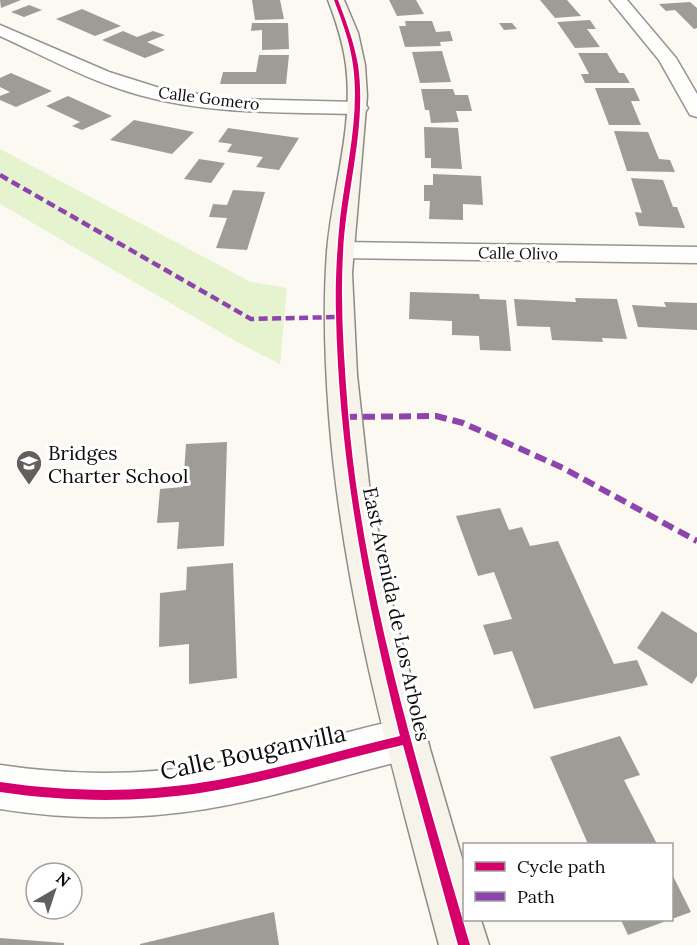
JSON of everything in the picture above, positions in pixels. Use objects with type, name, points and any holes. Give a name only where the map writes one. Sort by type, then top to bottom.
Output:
[{"type":"main road","name":"East Avenida de Los Arboles","points":[[336,0],[351,36],[358,77],[358,108],[340,250],[339,317],[345,417],[355,504],[372,595],[406,740],[464,945]]},
{"type":"street","points":[[618,0],[666,58],[697,111]]},
{"type":"street","name":"Calle Gomero","points":[[0,30],[120,82],[166,96],[231,104],[358,108]]},
{"type":"street","name":"Calle Olivo","points":[[340,250],[697,255]]},
{"type":"street","name":"Calle Bouganvilla","points":[[0,787],[34,793],[139,795],[206,787],[406,740]]},
{"type":"green space","points":[[0,149],[251,282],[287,288],[280,364],[239,343],[0,204]]},
{"type":"building","points":[[0,0],[21,0],[1,8]]},
{"type":"building","points":[[252,0],[280,0],[284,19],[255,20]]},
{"type":"building","points":[[389,0],[416,0],[424,14],[397,16]]},
{"type":"building","points":[[540,0],[567,0],[581,16],[555,18]]},
{"type":"building","points":[[690,2],[697,8],[697,28],[694,29],[675,10],[666,11],[659,4]]},
{"type":"building","points":[[29,5],[42,10],[24,17],[11,12]]},
{"type":"building","points":[[82,9],[121,26],[95,36],[56,19]]},
{"type":"building","points":[[590,20],[596,29],[587,29],[600,47],[575,48],[557,22]]},
{"type":"building","points":[[405,21],[432,21],[436,32],[450,31],[453,41],[440,42],[441,46],[405,47],[399,26],[406,26]]},
{"type":"building","points":[[252,23],[288,23],[289,49],[262,50],[262,30],[251,31]]},
{"type":"building","points":[[499,23],[512,23],[517,29],[504,30]]},
{"type":"building","points":[[123,31],[137,37],[153,31],[165,35],[147,42],[165,50],[145,58],[102,40]]},
{"type":"building","points":[[442,51],[451,82],[420,83],[412,52]]},
{"type":"building","points":[[578,53],[607,53],[619,73],[624,73],[630,83],[585,83],[581,74],[589,74]]},
{"type":"building","points":[[259,55],[289,55],[286,84],[220,84],[223,72],[256,72]]},
{"type":"building","points":[[11,73],[52,91],[16,107],[0,100],[0,96],[10,92],[0,87],[0,78]]},
{"type":"building","points":[[595,88],[634,88],[640,101],[631,101],[641,125],[609,125]]},
{"type":"building","points":[[421,89],[453,89],[455,95],[468,95],[472,111],[456,111],[459,122],[431,123],[429,110],[425,110]]},
{"type":"building","points":[[68,96],[112,116],[82,130],[72,126],[80,122],[46,106]]},
{"type":"building","points":[[134,120],[194,132],[172,154],[110,140]]},
{"type":"building","points":[[424,127],[458,128],[462,169],[431,168],[431,158],[425,158]]},
{"type":"building","points":[[228,128],[299,138],[279,170],[256,167],[263,157],[227,152],[232,144],[218,142]]},
{"type":"building","points":[[614,131],[648,132],[659,159],[670,160],[675,172],[627,171]]},
{"type":"building","points":[[199,159],[225,163],[211,183],[184,179]]},
{"type":"building","points":[[433,174],[481,176],[483,205],[463,204],[463,220],[429,219],[430,201],[424,201],[424,185],[433,185]]},
{"type":"building","points":[[631,178],[663,180],[673,207],[677,207],[685,228],[639,226],[635,212],[642,213]]},
{"type":"building","points":[[233,190],[265,192],[247,250],[216,248],[227,218],[209,217],[213,204],[227,205]]},
{"type":"building","points":[[410,292],[479,294],[480,299],[506,300],[511,351],[480,350],[479,336],[452,335],[452,321],[409,319]]},
{"type":"building","points":[[575,298],[617,299],[627,339],[602,338],[603,342],[552,340],[550,327],[517,326],[514,299],[576,302]]},
{"type":"building","points":[[664,302],[697,303],[697,330],[638,327],[632,305],[666,307]]},
{"type":"building","points":[[227,442],[224,546],[177,549],[179,522],[157,523],[160,489],[183,487],[186,444]]},
{"type":"building","points":[[500,508],[509,530],[522,527],[530,546],[558,541],[614,664],[637,660],[648,685],[534,709],[512,651],[494,655],[483,625],[512,619],[494,572],[478,576],[456,516]]},
{"type":"building","points":[[233,563],[237,678],[189,684],[189,644],[159,647],[160,593],[186,590],[187,567]]},
{"type":"building","points":[[662,611],[697,633],[697,676],[692,684],[637,648]]},
{"type":"building","points":[[620,736],[640,775],[624,780],[656,843],[588,843],[550,757]]},
{"type":"building","points":[[673,876],[691,912],[673,919]]},
{"type":"building","points":[[274,912],[279,945],[140,945],[140,944]]},
{"type":"building","points":[[621,921],[666,921],[628,935]]},
{"type":"building","points":[[0,938],[64,943],[64,945],[0,945]]},
{"type":"marked path","points":[[0,175],[251,319],[339,317]]},
{"type":"marked path","points":[[345,417],[436,416],[463,423],[563,468],[697,541]]},
{"type":"cycle path","points":[[336,0],[349,33],[355,65],[357,96],[356,126],[343,218],[339,273],[342,375],[352,484],[376,617],[392,684],[464,945]]},
{"type":"cycle path","points":[[0,787],[77,795],[128,795],[180,790],[256,777],[406,739]]},
{"type":"place","name":"Bridges Charter School","points":[[29,486]]}]
